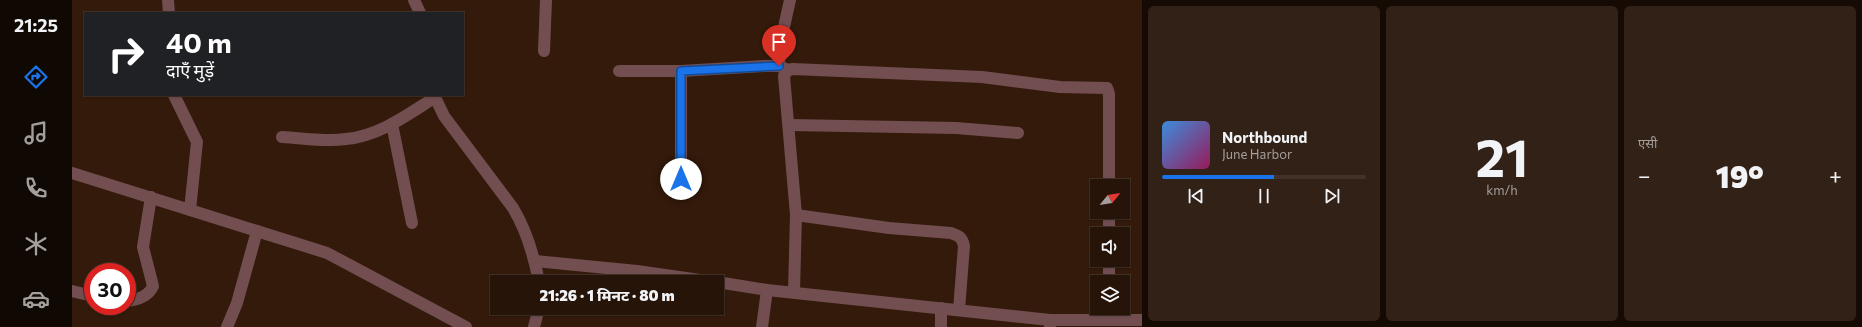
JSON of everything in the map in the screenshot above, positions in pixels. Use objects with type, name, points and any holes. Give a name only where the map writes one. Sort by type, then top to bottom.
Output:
[{"type":"street","points":[[168,0],[169,12]]},
{"type":"street","points":[[414,0],[420,12]]},
{"type":"street","points":[[544,51],[546,0]]},
{"type":"street","points":[[790,0],[780,45],[789,124],[796,214],[794,292]]},
{"type":"street","points":[[619,71],[783,68],[982,77],[1044,86],[1107,88],[1109,94],[1109,179]]},
{"type":"street","points":[[681,71],[681,179]]},
{"type":"street","points":[[174,96],[197,142],[190,210]]},
{"type":"street","points":[[282,137],[347,139],[374,132],[392,124],[434,97],[444,116],[513,208],[523,224],[535,261],[538,275]]},
{"type":"street","points":[[392,124],[412,223]]},
{"type":"street","points":[[789,124],[956,128],[1018,133]]},
{"type":"street","points":[[72,173],[327,253],[466,327]]},
{"type":"street","points":[[136,299],[151,291],[153,286],[143,247],[151,197]]},
{"type":"street","points":[[796,214],[843,222],[958,236],[962,239],[964,246],[959,310]]},
{"type":"street","points":[[227,327],[237,303],[257,231]]},
{"type":"street","points":[[535,261],[666,275]]},
{"type":"street","points":[[724,283],[767,290],[959,310],[1050,323],[1108,318],[1142,320]]},
{"type":"street","points":[[762,327],[767,290]]},
{"type":"street","points":[[72,291],[84,294]]},
{"type":"street","points":[[941,308],[941,327]]},
{"type":"street","points":[[534,327],[537,315]]},
{"type":"route","points":[[681,179],[681,71],[779,66]]}]
